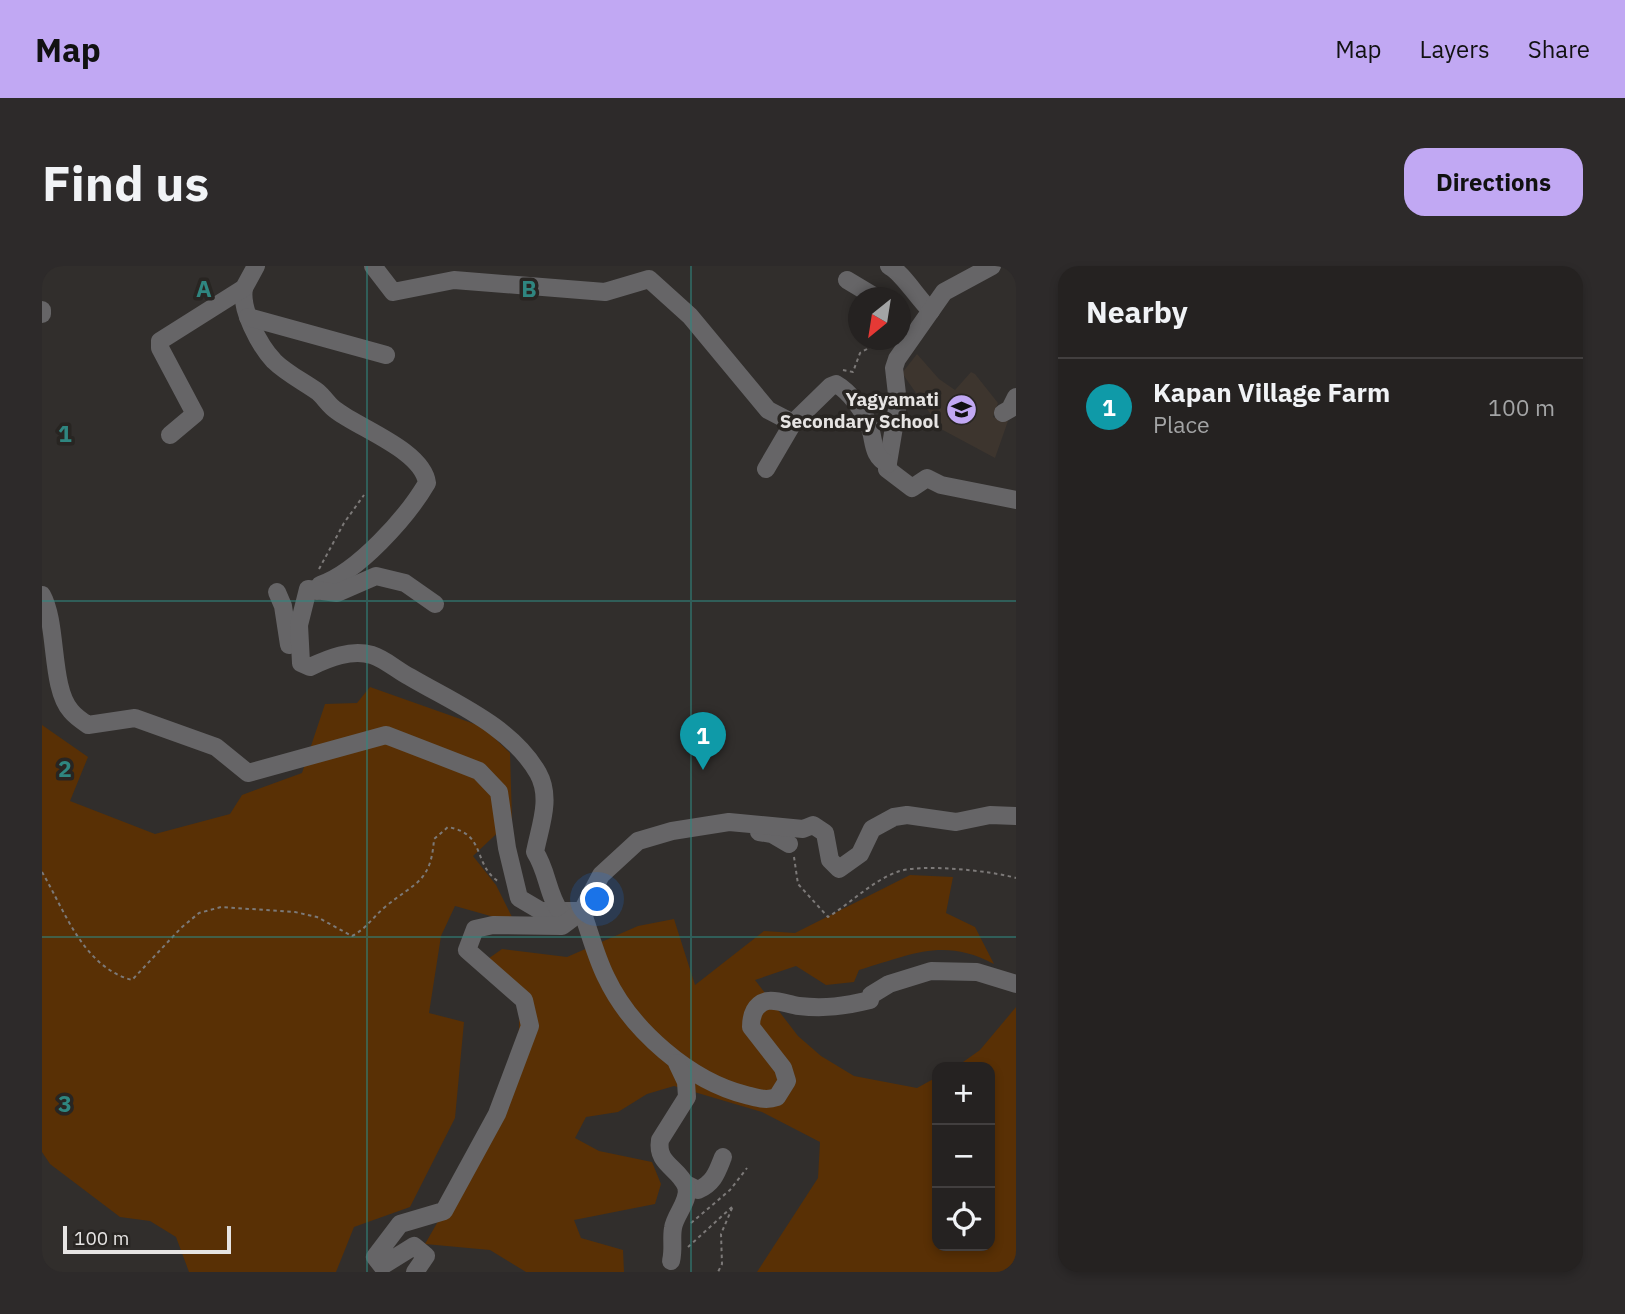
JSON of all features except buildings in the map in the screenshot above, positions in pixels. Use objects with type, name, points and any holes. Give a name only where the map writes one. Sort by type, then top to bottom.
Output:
[{"type":"street","points":[[256,266],[244,288],[242,301],[248,317],[274,360],[321,394],[334,410],[405,452],[426,473],[427,483],[400,523],[340,578],[313,590],[299,625],[299,668],[292,666],[283,606],[277,592]]},
{"type":"street","points":[[373,266],[393,292],[454,280],[605,292],[645,272],[690,316],[768,410],[793,423]]},
{"type":"street","points":[[889,266],[898,270],[912,293],[930,311]]},
{"type":"street","points":[[992,266],[944,292],[912,335],[894,368],[898,402],[887,469],[912,488],[927,478],[941,485],[1016,500]]},
{"type":"street","points":[[847,280],[859,287]]},
{"type":"street","points":[[895,287],[905,281]]},
{"type":"street","points":[[170,435],[195,414],[160,348],[160,341],[244,288]]},
{"type":"street","points":[[248,317],[386,355]]},
{"type":"street","points":[[766,469],[793,423],[836,384],[845,389],[869,424],[874,450],[881,461],[888,464]]},
{"type":"street","points":[[1003,413],[1010,409],[1016,397]]},
{"type":"street","points":[[313,590],[337,593],[376,576],[405,583],[435,604]]},
{"type":"street","points":[[42,594],[48,605],[58,677],[69,710],[88,725],[135,718],[216,747],[248,773],[386,735],[480,771],[499,792],[507,848],[519,898],[541,911],[582,911]]},
{"type":"street","points":[[301,663],[310,667],[333,657],[355,653],[374,656],[455,701],[498,731],[539,774],[544,793],[544,812],[536,852],[543,865],[549,893],[561,913]]},
{"type":"street","points":[[415,1272],[426,1256],[414,1246],[382,1266],[375,1256],[400,1224],[444,1211],[497,1114],[530,1026],[524,1000],[467,950],[475,929],[493,925],[562,926],[582,911],[601,875],[638,841],[673,831],[729,822],[803,829],[813,825],[825,833],[830,860],[839,869],[860,854],[872,829],[894,817],[907,815],[956,822],[989,814],[1016,816]]},
{"type":"street","points":[[715,825],[722,829],[772,834],[789,844]]},
{"type":"street","points":[[582,911],[606,978],[636,1022],[677,1063],[726,1090],[765,1100],[777,1097],[785,1087],[786,1074],[754,1033],[751,1020],[757,1007],[769,1001],[796,1006],[840,1008],[870,1000],[871,995],[889,984],[930,971],[977,972],[1016,984]]},
{"type":"street","points":[[677,1063],[686,1082],[687,1097],[660,1140],[660,1157],[685,1184],[698,1190],[708,1186],[723,1157]]},
{"type":"street","points":[[672,1258],[676,1220],[687,1196],[685,1184]]},
{"type":"path","points":[[831,386],[840,370],[853,372],[860,353],[865,350]]},
{"type":"path","points":[[313,590],[344,523],[364,495]]},
{"type":"path","points":[[42,872],[75,933],[100,962],[117,976],[132,980],[199,913],[221,907],[295,912],[317,917],[352,936],[361,931],[384,907],[423,880],[432,862],[434,839],[448,827],[462,829],[475,841],[482,862],[492,877],[517,892]]},
{"type":"path","points":[[789,844],[794,854],[798,884],[828,917],[894,872],[907,869],[963,870],[1016,878]]},
{"type":"path","points":[[673,1234],[701,1217],[730,1190],[747,1168]]},
{"type":"path","points":[[672,1258],[681,1254],[733,1206],[721,1234],[722,1264],[718,1272]]},
{"type":"shaded area","name":"Yagyamati Secondary School","points":[[917,354],[939,379],[955,390],[971,372],[975,374],[998,403],[993,417],[1008,421],[995,458],[941,429],[902,373]]},
{"type":"shaded area","points":[[370,687],[483,727],[510,753],[512,819],[473,856],[496,885],[515,923],[455,906],[441,936],[429,1013],[464,1022],[455,1118],[410,1207],[354,1227],[336,1272],[189,1272],[176,1237],[150,1221],[120,1217],[50,1164],[42,1152],[42,725],[88,757],[70,801],[155,834],[230,814],[242,795],[302,773],[325,704],[357,703]]},
{"type":"shaded area","points":[[910,875],[953,877],[946,913],[975,927],[994,964],[959,951],[927,951],[859,970],[854,982],[826,985],[796,966],[755,980],[798,1036],[821,1056],[854,1076],[917,1088],[932,1080],[932,1251],[995,1251],[995,1062],[963,1062],[980,1050],[1016,1007],[1016,1272],[757,1272],[818,1178],[820,1142],[762,1112],[674,1086],[647,1094],[618,1112],[586,1117],[575,1138],[599,1151],[652,1162],[661,1184],[655,1204],[574,1220],[581,1238],[623,1250],[624,1272],[526,1272],[490,1250],[425,1244],[491,1129],[518,1051],[520,1000],[485,961],[502,949],[567,957],[638,926],[674,919],[695,985],[764,931],[795,933]]},
{"type":"place","name":"Yagyamati Secondary School","points":[[962,410]]},
{"type":"place","name":"Kapan Village Farm","points":[[703,770]]}]
